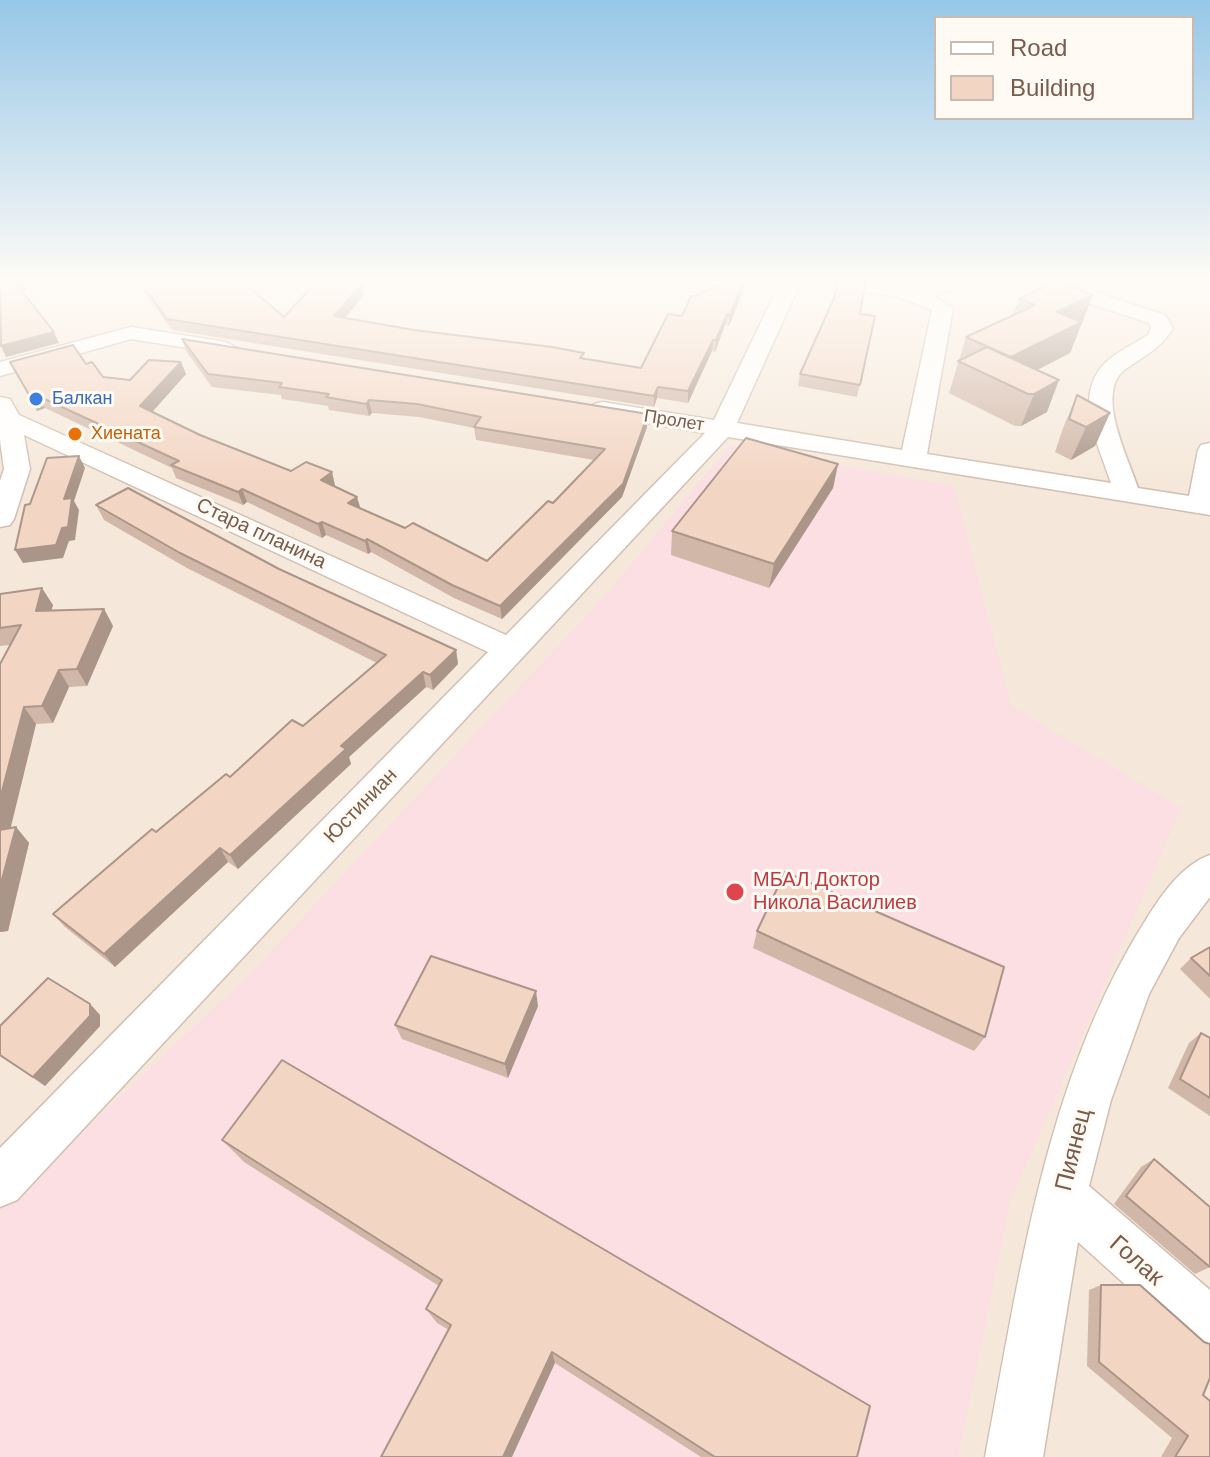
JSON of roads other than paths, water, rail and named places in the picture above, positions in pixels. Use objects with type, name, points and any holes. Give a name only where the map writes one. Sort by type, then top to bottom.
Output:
[{"type":"street","points":[[0,369],[73,349]]},
{"type":"street","points":[[230,349],[255,353]]},
{"type":"street","name":"Юстиниан","points":[[0,1183],[722,429],[759,349]]},
{"type":"street","points":[[913,459],[935,349]]},
{"type":"street","points":[[1127,493],[1098,401],[1101,385],[1113,367],[1141,349]]},
{"type":"street","name":"Пролет","points":[[582,406],[1205,506]]},
{"type":"street","points":[[0,519],[17,469],[5,409]]},
{"type":"street","name":"Стара планина","points":[[5,409],[511,650]]},
{"type":"street","points":[[1205,506],[1210,450]]},
{"type":"street","name":"Пиянец","points":[[1014,1457],[1063,1196],[1085,1105],[1114,1023],[1150,947],[1205,885]]},
{"type":"street","name":"Голак","points":[[1063,1196],[1210,1325]]},
{"type":"place","name":"Балкан","points":[[36,399]]},
{"type":"place","name":"Хиената","points":[[75,434]]},
{"type":"place","name":"МБАЛ Доктор Никола Василиев","points":[[735,892]]}]
